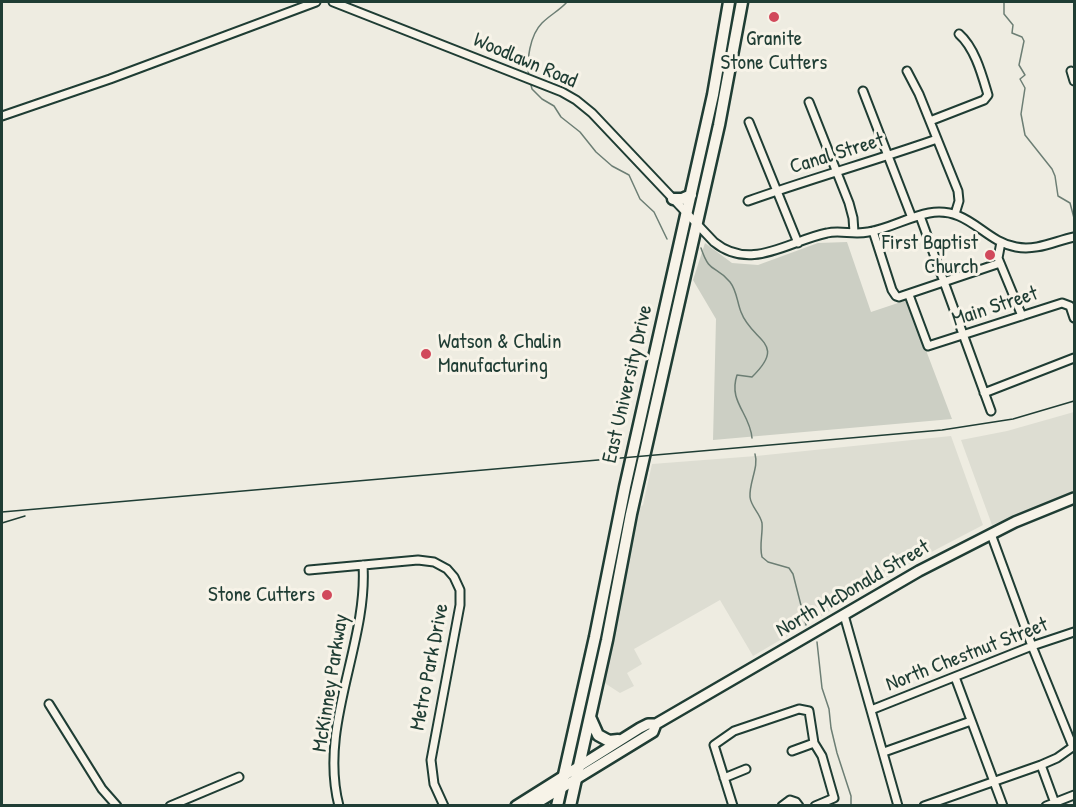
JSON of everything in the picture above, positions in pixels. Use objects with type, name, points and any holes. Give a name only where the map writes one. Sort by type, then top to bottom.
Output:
[{"type":"highway","name":"East University Drive","points":[[557,806],[617,521],[721,57],[729,2]]},
{"type":"highway","name":"East University Drive","points":[[570,806],[632,514],[719,125],[742,2]]},
{"type":"highway","points":[[707,122],[719,125]]},
{"type":"highway","points":[[674,199],[682,200],[691,195]]},
{"type":"highway","points":[[662,326],[674,329]]},
{"type":"highway","points":[[594,637],[607,640]]},
{"type":"highway","points":[[590,716],[598,735],[609,741],[618,740]]},
{"type":"main road","name":"North McDonald Street","points":[[516,806],[618,740],[648,724],[656,724],[919,571],[991,534],[1074,498]]},
{"type":"main road","name":"North McDonald Street","points":[[532,806],[652,732],[656,724]]},
{"type":"street","points":[[2,116],[110,80],[316,2]]},
{"type":"street","name":"Woodlawn Road","points":[[333,2],[562,92],[576,100],[592,113],[721,247],[741,255],[765,254],[825,234],[873,231],[938,212],[955,214]]},
{"type":"street","points":[[930,121],[984,100],[988,95],[967,41],[959,34]]},
{"type":"street","points":[[907,71],[919,94],[959,194],[955,214],[971,221],[1001,242],[1018,247],[1032,248],[1074,237]]},
{"type":"street","points":[[1071,71],[1074,81]]},
{"type":"street","points":[[863,91],[887,156],[944,282],[991,411]]},
{"type":"street","points":[[809,102],[850,208],[854,232]]},
{"type":"street","points":[[749,122],[798,243]]},
{"type":"street","name":"Canal Street","points":[[748,201],[937,140]]},
{"type":"street","points":[[873,231],[893,294],[899,297],[1000,263]]},
{"type":"street","points":[[1001,242],[998,253],[1000,263],[1022,316]]},
{"type":"street","name":"Main Street","points":[[909,295],[928,346],[1062,303],[1071,309],[1074,318]]},
{"type":"street","points":[[984,393],[1074,358]]},
{"type":"street","points":[[924,806],[1041,765],[1057,758],[1074,746],[1032,646],[991,534]]},
{"type":"street","name":"Metro Park Drive","points":[[309,570],[428,561],[447,569],[459,586],[460,605],[432,754],[433,779],[444,806]]},
{"type":"street","name":"McKinney Parkway","points":[[339,806],[334,770],[335,744],[363,591],[363,565]]},
{"type":"street","points":[[844,615],[898,806]]},
{"type":"street","name":"North Chestnut Street","points":[[871,710],[1032,646],[1074,632]]},
{"type":"street","points":[[955,677],[1003,806]]},
{"type":"street","points":[[49,704],[102,789],[117,806]]},
{"type":"street","points":[[733,806],[714,745],[734,730],[799,709],[809,711],[814,743],[822,756],[834,798],[815,806]]},
{"type":"street","points":[[884,752],[971,721]]},
{"type":"street","points":[[1065,725],[1069,728],[1074,727]]},
{"type":"street","points":[[792,751],[814,743]]},
{"type":"street","points":[[1041,765],[1055,804]]},
{"type":"street","points":[[724,778],[746,770]]},
{"type":"street","points":[[170,806],[239,777]]},
{"type":"street","points":[[1046,806],[1074,795]]},
{"type":"street","points":[[782,806],[790,800],[799,806]]},
{"type":"shaded area","points":[[847,242],[871,312],[907,300],[952,419],[713,440],[716,319],[693,280],[705,243],[732,263],[758,265],[818,243]]},
{"type":"shaded area","points":[[1074,412],[1074,491],[992,525],[961,440],[1007,431]]},
{"type":"shaded area","points":[[951,436],[983,525],[918,559],[753,656],[720,600],[634,649],[642,664],[627,673],[634,686],[620,693],[603,682],[639,508],[643,505],[652,464]]},
{"type":"waterway","points":[[529,77],[528,64],[534,34],[542,23],[567,2]]},
{"type":"waterway","points":[[1004,2],[1004,14],[1013,25],[1012,33],[1022,37],[1024,41],[1019,65],[1025,75],[1020,79],[1025,88],[1021,114],[1025,135],[1052,169],[1058,196],[1070,203],[1074,218]]},
{"type":"waterway","points":[[530,81],[532,89],[554,106],[561,117],[580,132],[596,152],[612,166],[629,175],[640,199],[654,212],[667,239]]},
{"type":"waterway","points":[[701,248],[710,266],[725,276],[732,285],[746,322],[767,349],[767,356],[752,377],[737,375],[735,384],[737,400],[748,421],[752,438]]},
{"type":"waterway","points":[[755,454],[756,464],[750,497],[762,523],[762,557],[768,562],[789,568],[793,574],[806,625]]},
{"type":"waterway","points":[[817,642],[822,688],[829,709],[837,753],[851,796],[851,806]]},
{"type":"railway","points":[[2,512],[942,430],[1013,419],[1074,401]]},
{"type":"railway","points":[[2,523],[25,516]]},
{"type":"place","name":"Granite Stone Cutters","points":[[774,17]]},
{"type":"place","name":"First Baptist Church","points":[[990,255]]},
{"type":"place","name":"Watson & Chalin Manufacturing","points":[[426,354]]},
{"type":"place","name":"Stone Cutters","points":[[327,595]]}]
